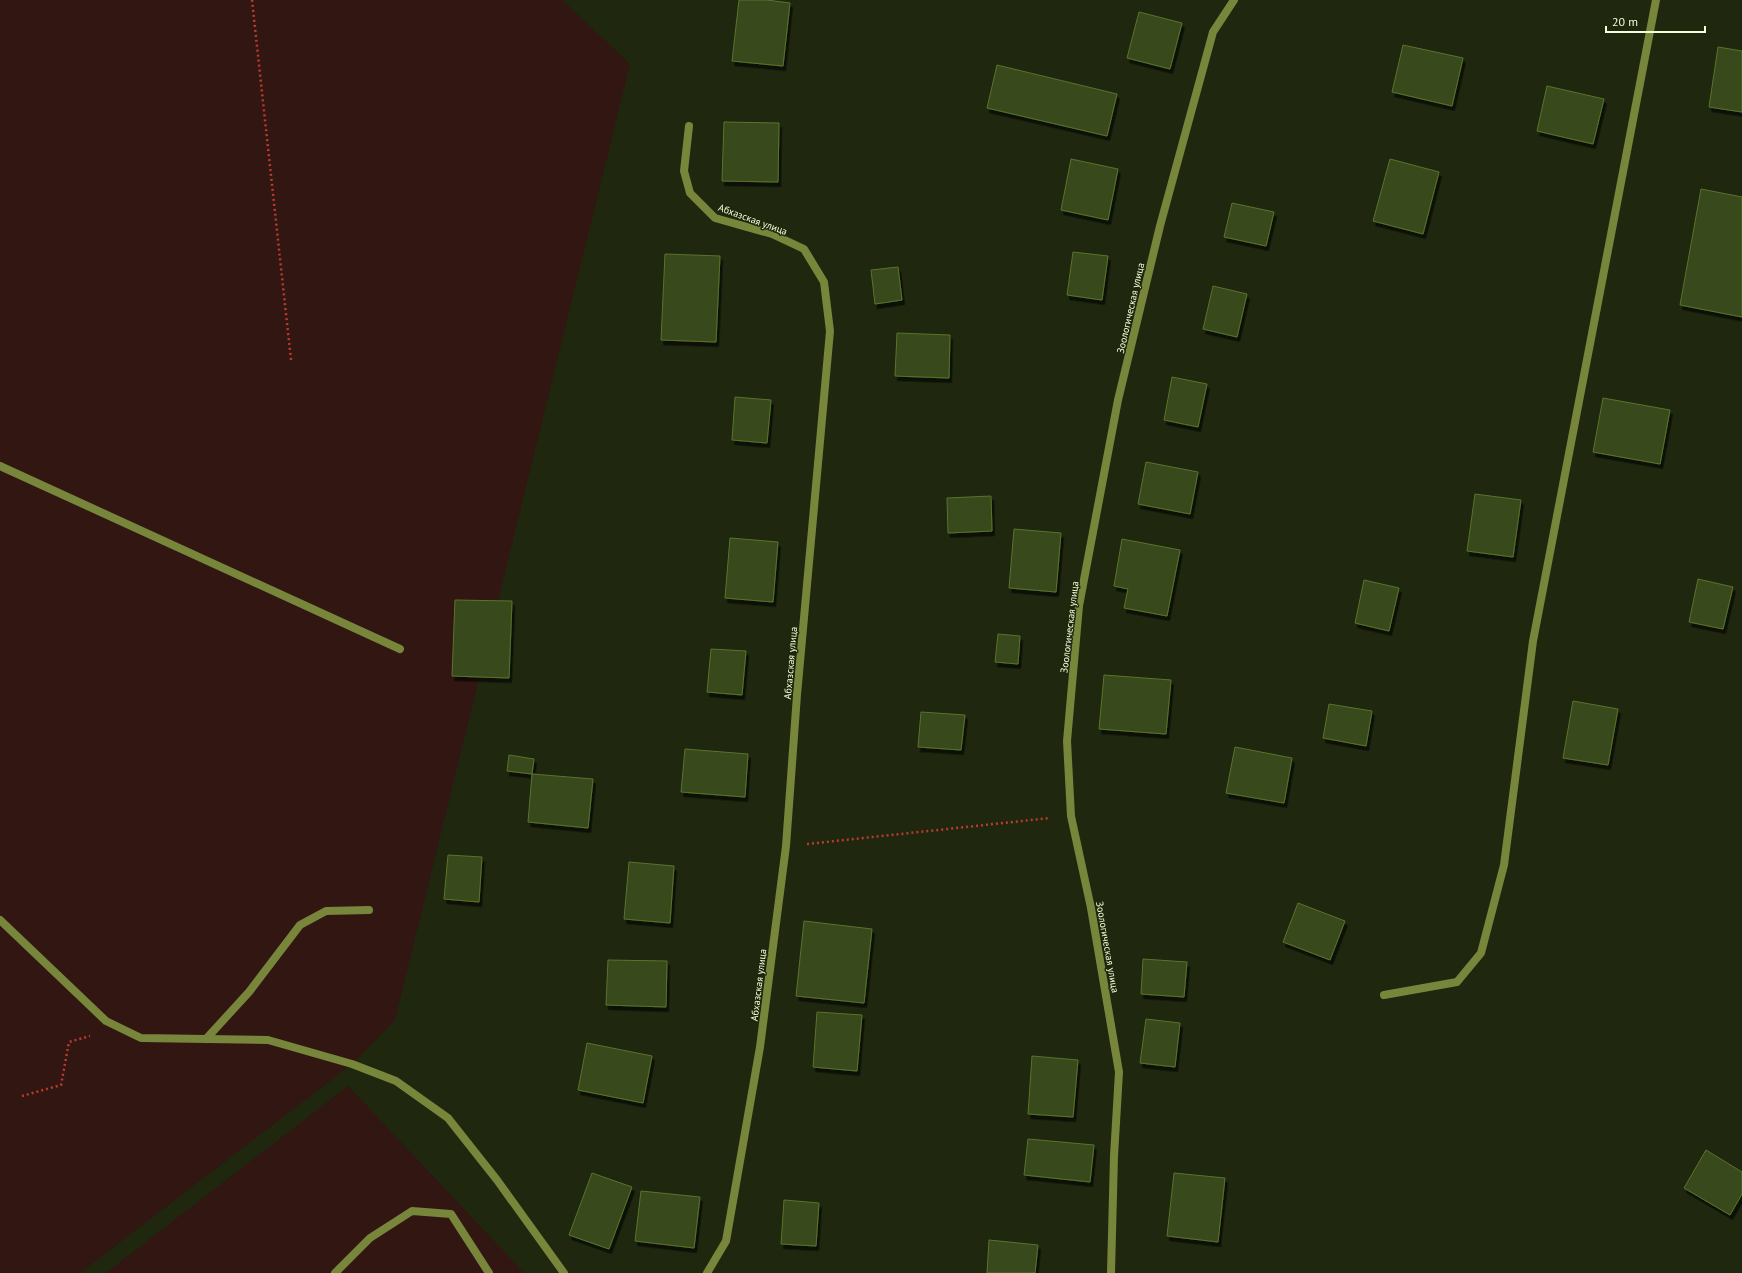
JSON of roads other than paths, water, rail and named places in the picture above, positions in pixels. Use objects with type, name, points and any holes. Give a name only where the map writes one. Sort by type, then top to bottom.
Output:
[{"type":"street","name":"Зоологическая улица","points":[[1112,1273],[1114,1156],[1119,1072],[1091,908],[1071,816],[1067,741],[1079,606],[1118,400],[1160,226],[1213,32],[1234,0]]},
{"type":"street","points":[[1384,995],[1457,982],[1481,953],[1504,865],[1533,641],[1656,0]]},
{"type":"street","name":"Абхазская улица","points":[[689,126],[684,171],[690,193],[714,218],[772,234],[804,249],[824,282],[830,331],[797,695],[786,846],[760,1047],[726,1241],[707,1273]]},
{"type":"street","points":[[0,466],[400,649]]},
{"type":"street","points":[[206,1039],[249,992],[300,925],[326,911],[369,910]]},
{"type":"street","points":[[0,920],[106,1021],[141,1038],[268,1040],[352,1064],[396,1082],[448,1118],[497,1180],[564,1273]]},
{"type":"street","points":[[335,1273],[370,1238],[412,1211],[451,1214],[489,1273]]}]
